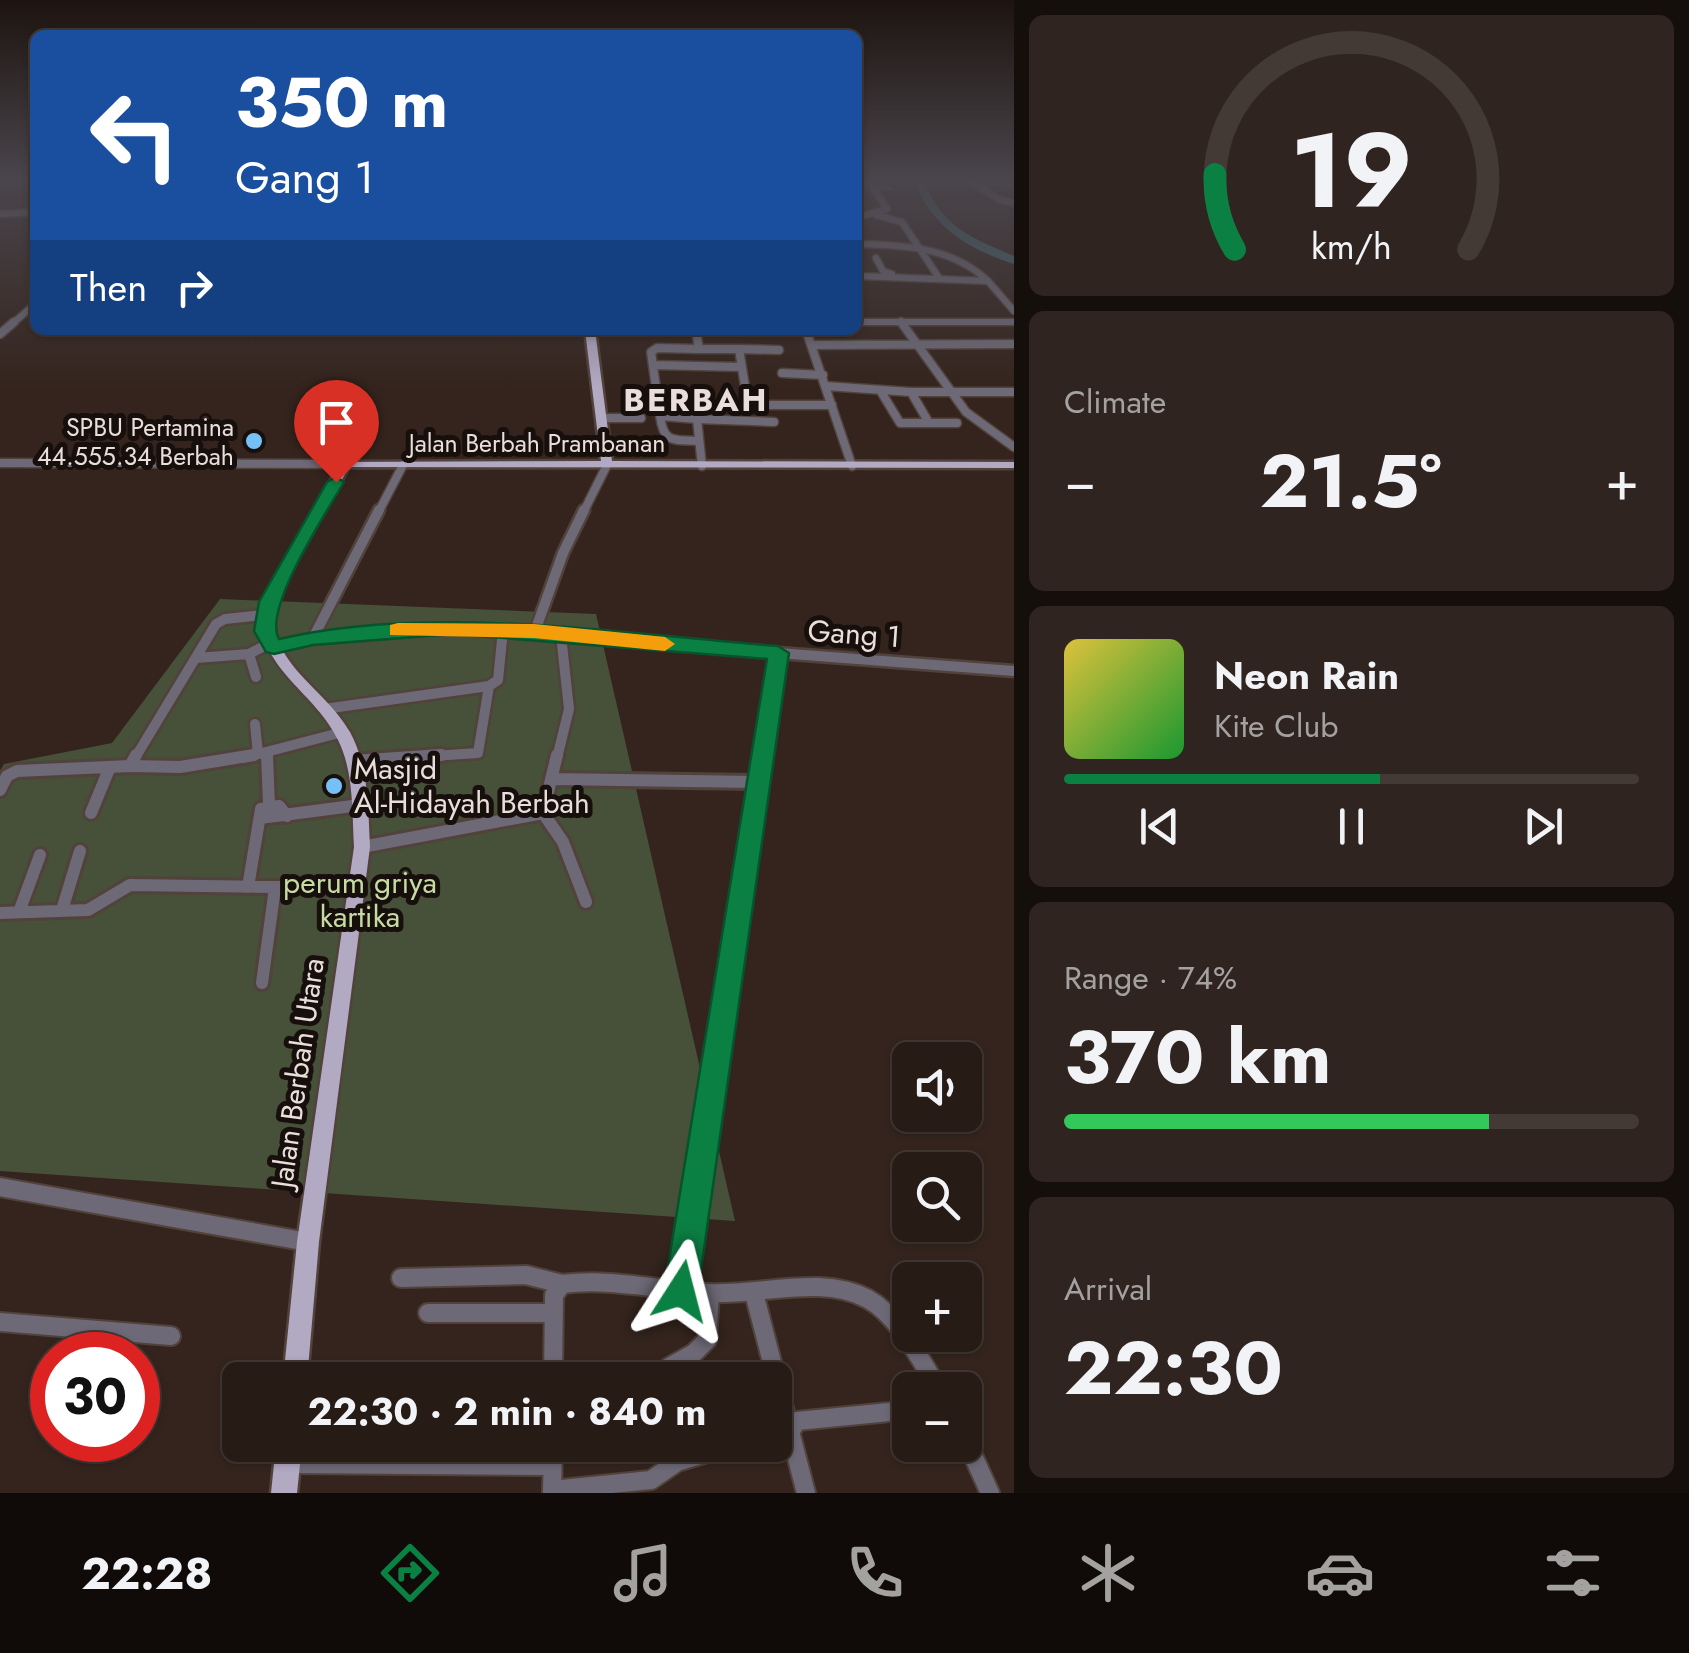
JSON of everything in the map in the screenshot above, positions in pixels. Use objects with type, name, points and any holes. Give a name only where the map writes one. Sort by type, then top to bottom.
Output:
[{"type":"main road","points":[[591,335],[607,465]]},
{"type":"main road","points":[[578,464],[605,442]]},
{"type":"main road","points":[[264,615],[345,464]]},
{"type":"main road","name":"Jalan Berbah Prambanan","points":[[345,464],[1014,465]]},
{"type":"main road","name":"Jalan Berbah Utara","points":[[264,615],[264,631],[272,645],[343,732],[353,761],[362,847],[308,1242],[297,1362]]},
{"type":"main road","points":[[284,1493],[287,1462]]},
{"type":"street","points":[[920,249],[968,263],[1014,311]]},
{"type":"street","points":[[924,249],[939,278]]},
{"type":"street","points":[[876,258],[882,270],[896,276]]},
{"type":"street","points":[[913,268],[920,277]]},
{"type":"street","points":[[862,276],[988,281]]},
{"type":"street","points":[[1000,296],[1014,296]]},
{"type":"street","points":[[0,334],[30,308]]},
{"type":"street","points":[[812,345],[920,346],[1014,341],[1010,322],[862,322]]},
{"type":"street","points":[[900,322],[966,412],[1014,446]]},
{"type":"street","points":[[697,335],[699,349]]},
{"type":"street","points":[[808,335],[852,466]]},
{"type":"street","points":[[699,441],[668,438],[662,432],[654,348],[779,350]]},
{"type":"street","points":[[738,349],[750,420]]},
{"type":"street","points":[[654,365],[741,367]]},
{"type":"street","points":[[782,374],[822,375]]},
{"type":"street","points":[[826,386],[952,394],[1014,392]]},
{"type":"street","points":[[880,390],[900,424],[957,422]]},
{"type":"street","points":[[911,392],[929,423]]},
{"type":"street","points":[[748,406],[832,406]]},
{"type":"street","points":[[660,416],[774,422]]},
{"type":"street","points":[[602,418],[641,418]]},
{"type":"street","points":[[697,419],[702,466]]},
{"type":"street","name":"Jalan Berbah Prambanan","points":[[0,462],[345,464]]},
{"type":"street","points":[[313,638],[403,464]]},
{"type":"street","points":[[534,631],[563,552],[607,465]]},
{"type":"street","points":[[130,766],[220,621],[264,615]]},
{"type":"street","name":"Gang 1","points":[[248,654],[272,645],[313,638],[417,629],[504,630],[1014,671]]},
{"type":"street","points":[[324,709],[489,686],[498,680],[504,630]]},
{"type":"street","points":[[543,813],[569,709],[561,635]]},
{"type":"street","points":[[681,1291],[778,653]]},
{"type":"street","points":[[196,658],[248,654],[256,677]]},
{"type":"street","points":[[353,761],[478,753],[489,686]]},
{"type":"street","points":[[255,724],[269,805]]},
{"type":"street","points":[[0,790],[8,776],[17,771],[166,768],[262,754],[343,732]]},
{"type":"street","points":[[91,813],[110,767]]},
{"type":"street","points":[[553,779],[755,782]]},
{"type":"street","points":[[248,887],[261,810],[269,805],[284,807],[287,816]]},
{"type":"street","points":[[260,818],[360,805]]},
{"type":"street","points":[[362,847],[543,813]]},
{"type":"street","points":[[543,813],[563,842],[586,902]]},
{"type":"street","points":[[62,910],[80,851]]},
{"type":"street","points":[[18,912],[40,855]]},
{"type":"street","points":[[0,913],[98,906],[130,885],[356,888]]},
{"type":"street","points":[[262,983],[275,888]]},
{"type":"street","points":[[0,1187],[308,1242]]},
{"type":"street","points":[[401,1278],[526,1275],[562,1284],[598,1280],[710,1293],[840,1288],[862,1294],[906,1338],[928,1372]]},
{"type":"street","points":[[553,1362],[554,1295],[562,1284]]},
{"type":"street","points":[[678,1362],[705,1349],[712,1332],[710,1293]]},
{"type":"street","points":[[754,1294],[768,1362]]},
{"type":"street","points":[[428,1313],[552,1314]]},
{"type":"street","points":[[0,1322],[171,1336]]},
{"type":"street","points":[[792,1425],[797,1421],[892,1412]]},
{"type":"street","points":[[792,1459],[806,1493]]},
{"type":"street","points":[[456,1462],[552,1466]]},
{"type":"street","points":[[552,1462],[552,1492],[651,1480],[677,1462]]},
{"type":"street","points":[[976,1462],[990,1493]]},
{"type":"green space","name":"perum griya kartika","points":[[220,599],[596,614],[735,1221],[0,1171],[0,771],[4,764],[112,743]]},
{"type":"waterway","points":[[989,249],[1014,260]]},
{"type":"slow traffic","points":[[398,630],[534,631],[665,644]]},
{"type":"place","name":"SPBU Pertamina 44.555.34 Berbah","points":[[254,441]]},
{"type":"place","name":"Masjid Al-Hidayah Berbah","points":[[334,786]]},
{"type":"district","name":"BERBAH","points":[[696,400]]},
{"type":"route","points":[[336,482],[268,602],[264,631],[274,647],[313,638],[453,628],[534,631],[778,653],[681,1291]]}]
